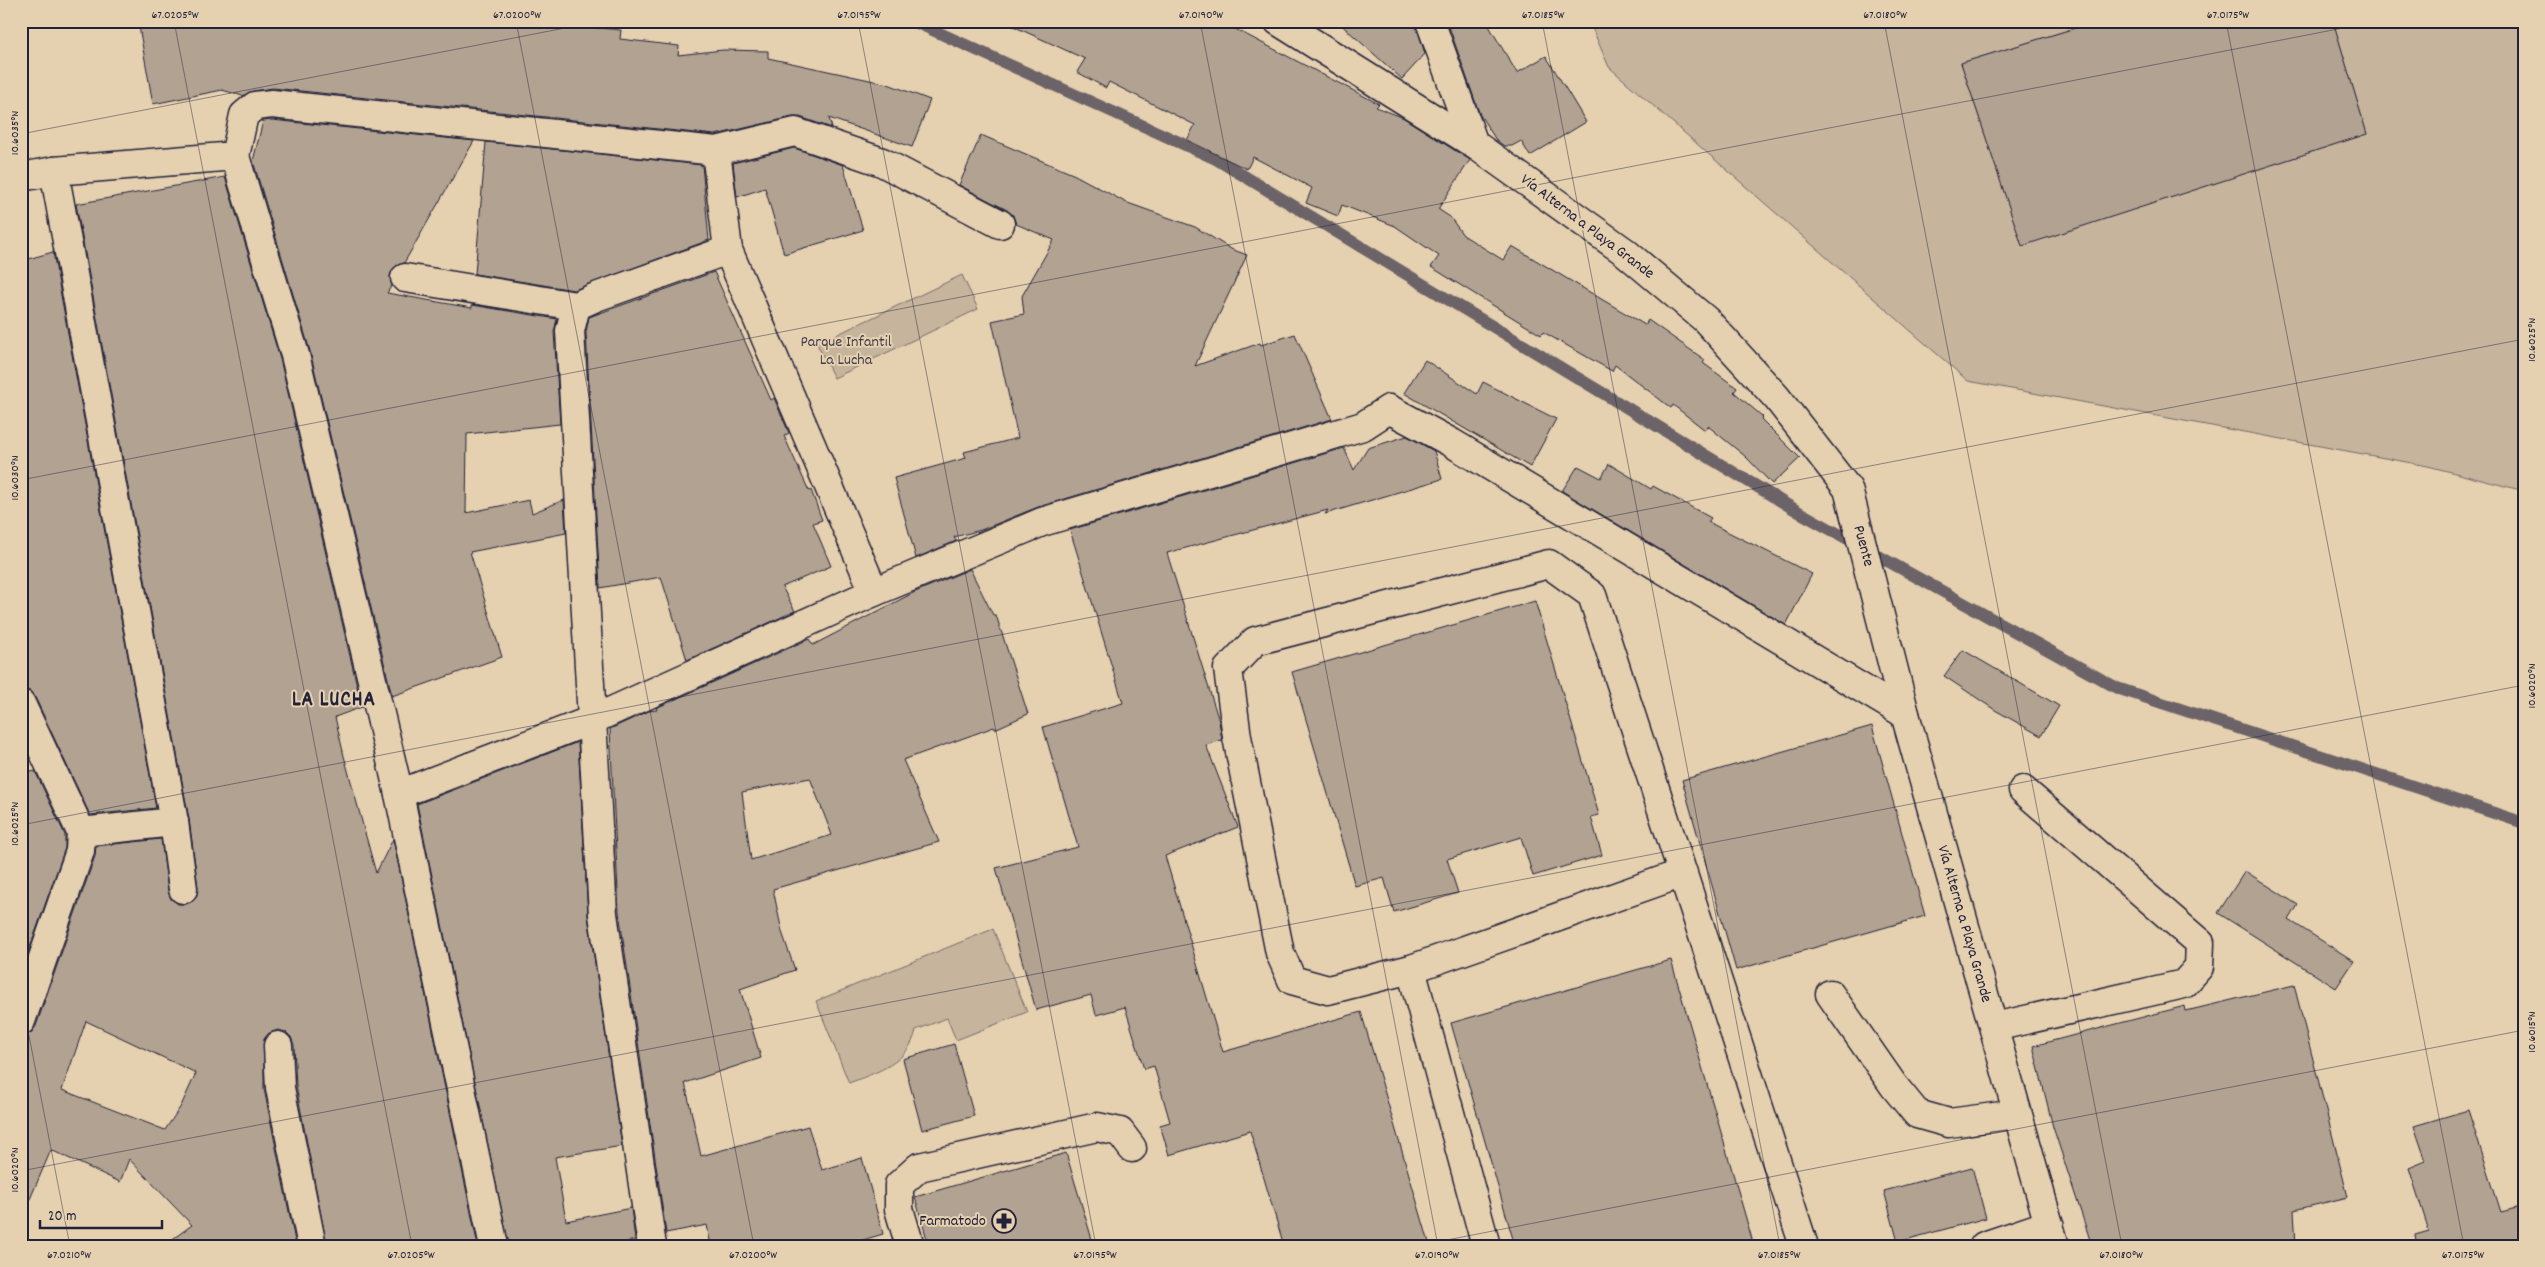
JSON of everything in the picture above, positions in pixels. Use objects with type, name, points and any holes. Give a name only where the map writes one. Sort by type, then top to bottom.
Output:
[{"type":"street","name":"Vía Alterna a Playa Grande","points":[[1278,21],[1474,144],[1625,252],[1706,320],[1777,398],[1848,489]]},
{"type":"street","points":[[1430,21],[1474,144]]},
{"type":"street","points":[[494,1246],[399,794],[295,355],[235,156],[244,115],[255,106],[272,104],[716,151],[795,132],[882,162],[1000,224]]},
{"type":"street","points":[[716,151],[728,250],[874,592]]},
{"type":"street","points":[[21,177],[54,171],[235,156]]},
{"type":"street","points":[[54,171],[174,822],[183,889]]},
{"type":"street","points":[[404,278],[576,306],[596,297],[728,250]]},
{"type":"street","points":[[576,306],[570,331],[603,914],[652,1246]]},
{"type":"street","points":[[399,794],[592,720],[874,592],[1042,522],[1363,426],[1389,409],[1452,443],[1905,714]]},
{"type":"street","name":"Puente","points":[[1848,489],[1878,602]]},
{"type":"street","points":[[1683,873],[1411,969],[1328,990],[1292,980],[1280,953],[1237,737],[1228,669],[1255,641],[1549,564],[1592,595],[1683,873],[1804,1246]]},
{"type":"street","name":"Vía Alterna a Playa Grande","points":[[1878,602],[1905,714],[2052,1235]]},
{"type":"street","points":[[21,704],[81,832],[80,851],[21,1021]]},
{"type":"street","points":[[1994,1027],[2184,984],[2199,967],[2200,943],[2023,790]]},
{"type":"street","points":[[81,832],[174,822]]},
{"type":"street","points":[[1411,969],[1486,1246]]},
{"type":"street","points":[[1830,994],[1894,1086],[1917,1114],[1949,1123],[2017,1114]]},
{"type":"street","points":[[278,1046],[280,1088],[312,1246]]},
{"type":"street","points":[[910,1246],[899,1209],[899,1185],[919,1167],[1097,1127],[1120,1132],[1132,1148]]},
{"type":"street","points":[[1984,1246],[2052,1235]]},
{"type":"green space","points":[[1589,21],[2098,21],[1961,63],[2022,245],[2367,134],[2333,21],[2524,21],[2524,491],[2428,466],[1968,381],[1609,67]]},
{"type":"green space","name":"Parque Infantil La Lucha","points":[[962,275],[978,309],[834,378],[817,344]]},
{"type":"green space","points":[[993,929],[1027,1012],[956,1040],[947,1018],[916,1030],[907,1051],[899,1058],[881,1070],[849,1083],[816,1001]]},
{"type":"building","points":[[138,21],[521,21],[621,30],[620,39],[679,46],[678,55],[723,50],[768,51],[768,58],[888,84],[930,100],[912,147],[829,118],[832,128],[800,117],[792,117],[715,135],[273,88],[253,91],[243,96],[222,90],[153,104]]},
{"type":"building","points":[[1002,21],[1220,21],[1379,104],[1376,107],[1404,118],[1470,160],[1438,209],[1450,217],[1463,235],[1503,260],[1512,246],[1645,325],[1648,320],[1705,360],[1703,363],[1737,388],[1734,392],[1763,417],[1761,419],[1800,458],[1772,484],[1746,457],[1708,426],[1705,430],[1673,405],[1671,408],[1615,365],[1612,371],[1543,332],[1541,335],[1431,267],[1439,256],[1395,226],[1342,205],[1338,216],[1306,203],[1312,188],[1253,157],[1247,169],[1187,140],[1195,125],[1109,82],[1106,88],[1077,72],[1085,59]]},
{"type":"building","points":[[1337,21],[1415,21],[1425,54],[1402,79]]},
{"type":"building","points":[[1447,21],[1486,21],[1517,73],[1546,56],[1586,122],[1530,156],[1521,141],[1512,146],[1504,146],[1496,140],[1480,115]]},
{"type":"building","points":[[2098,21],[2333,21],[2367,134],[2022,246],[1961,63]]},
{"type":"building","points":[[272,120],[474,141],[404,263],[393,269],[390,276],[392,285],[387,293],[472,308],[472,305],[557,319],[554,332],[560,424],[467,434],[466,513],[529,500],[532,513],[564,500],[566,533],[470,552],[502,657],[392,696],[310,351],[253,161],[263,121]]},
{"type":"building","points":[[981,135],[1075,175],[1125,202],[1195,227],[1231,249],[1247,255],[1195,366],[1260,343],[1261,345],[1295,334],[1332,419],[1038,507],[981,530],[954,537],[956,541],[916,558],[894,478],[966,458],[964,452],[1018,438],[992,321],[1024,314],[1022,296],[1054,240],[1016,224],[1013,215],[1007,210],[959,185]]},
{"type":"building","points":[[486,142],[702,165],[709,240],[574,290],[475,274]]},
{"type":"building","points":[[794,148],[843,165],[863,230],[784,254],[765,188],[737,197],[733,163]]},
{"type":"building","points":[[225,177],[280,359],[362,707],[335,717],[344,756],[376,873],[393,839],[478,1246],[327,1246],[296,1086],[294,1045],[291,1037],[286,1032],[278,1030],[269,1033],[264,1039],[264,1089],[296,1246],[163,1246],[192,1225],[129,1159],[120,1182],[51,1150],[21,1220],[21,1036],[31,1033],[36,1026],[95,856],[96,846],[161,839],[168,891],[171,899],[178,904],[186,904],[193,901],[197,895],[198,887],[189,819],[76,204]],"holes":[[[86,1021],[196,1073],[181,1106],[165,1130],[62,1090]]]},
{"type":"building","points":[[53,252],[156,808],[90,815],[35,697],[30,691],[21,688],[21,261]]},
{"type":"building","points":[[714,272],[771,400],[774,398],[789,433],[784,436],[809,491],[811,490],[822,520],[813,523],[831,566],[782,587],[795,611],[687,660],[661,577],[600,588],[586,332],[589,317]]},
{"type":"building","points":[[1425,360],[1477,394],[1483,382],[1556,419],[1530,467],[1404,393]]},
{"type":"building","points":[[1407,436],[1434,451],[1442,479],[1325,514],[1328,510],[1167,553],[1219,721],[1222,740],[1206,745],[1238,827],[1165,856],[1223,1052],[1361,1012],[1430,1246],[1284,1246],[1250,1131],[1169,1155],[1160,1125],[1170,1122],[1154,1066],[1144,1069],[1125,1007],[1096,1015],[1091,995],[1036,1010],[996,868],[1078,847],[1043,727],[1123,703],[1070,530],[1344,448],[1354,470],[1368,448]]},
{"type":"building","points":[[1609,464],[1651,489],[1653,486],[1711,518],[1708,522],[1812,574],[1786,625],[1562,491],[1578,466],[1601,478]]},
{"type":"building","points":[[970,569],[993,615],[996,615],[1028,714],[995,729],[994,727],[903,760],[939,842],[773,889],[782,932],[795,970],[740,989],[761,1058],[685,1083],[701,1156],[808,1126],[822,1170],[862,1158],[883,1234],[843,1246],[711,1246],[707,1225],[666,1233],[619,912],[610,729],[649,711],[657,710],[656,708],[809,639],[813,645],[913,593]],"holes":[[[810,778],[832,835],[751,860],[742,792]]]},
{"type":"building","points":[[1535,601],[1599,815],[1591,817],[1602,855],[1533,876],[1521,837],[1447,859],[1458,893],[1394,912],[1384,878],[1355,886],[1292,672]]},
{"type":"building","points":[[1963,650],[2059,706],[2041,736],[1995,710],[1944,676]]},
{"type":"building","points":[[1872,726],[1925,916],[1736,970],[1682,780]]},
{"type":"building","points":[[578,742],[588,916],[622,1146],[555,1157],[566,1221],[631,1208],[635,1240],[610,1246],[509,1246],[417,804]]},
{"type":"building","points":[[35,771],[65,835],[65,848],[21,973],[21,774]]},
{"type":"building","points":[[2245,871],[2298,905],[2289,920],[2354,961],[2336,988],[2218,913]]},
{"type":"building","points":[[1671,960],[1754,1246],[1515,1246],[1451,1023]]},
{"type":"building","points":[[2294,985],[2348,1197],[2294,1210],[2296,1246],[2092,1246],[2053,1127],[2033,1046],[2185,1006],[2186,1011]]},
{"type":"building","points":[[954,1044],[974,1116],[922,1130],[903,1059]]},
{"type":"building","points":[[2468,1110],[2501,1212],[2524,1206],[2524,1246],[2417,1246],[2415,1235],[2429,1231],[2409,1168],[2426,1161],[2414,1126]]},
{"type":"building","name":"Farmatodo","points":[[1066,1153],[1094,1246],[929,1246],[915,1197]]},
{"type":"building","points":[[1972,1167],[1986,1218],[1898,1242],[1884,1191]]},
{"type":"waterway","points":[[913,21],[1216,159],[1799,512],[2117,688],[2524,823]]},
{"type":"place","name":"Farmatodo","points":[[1004,1221]]},
{"type":"district","name":"LA LUCHA","points":[[334,701]]}]
